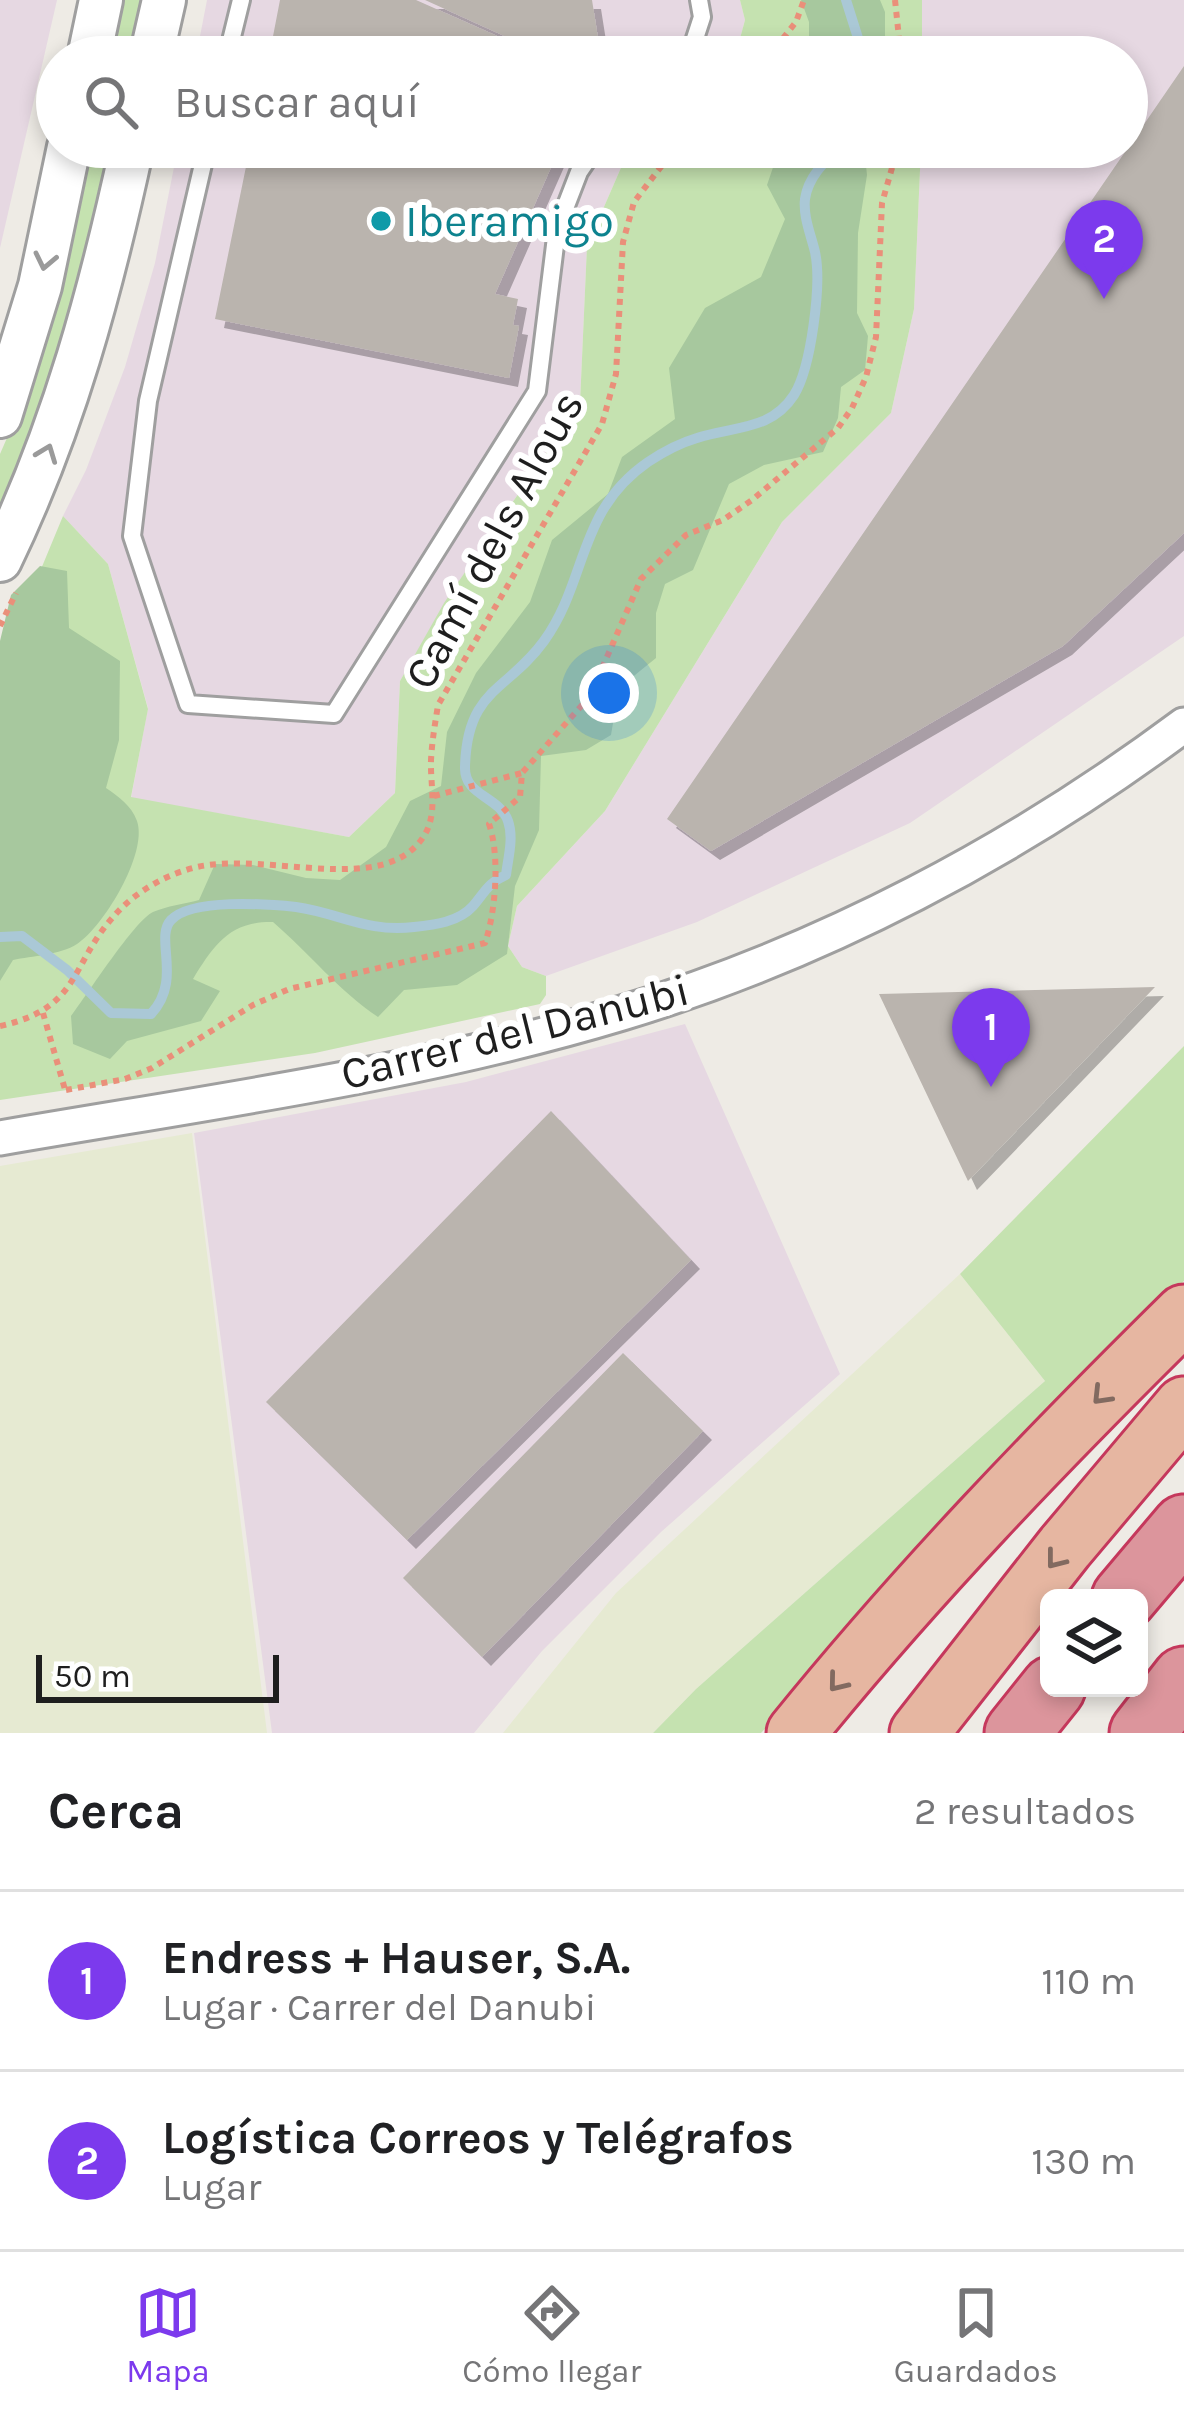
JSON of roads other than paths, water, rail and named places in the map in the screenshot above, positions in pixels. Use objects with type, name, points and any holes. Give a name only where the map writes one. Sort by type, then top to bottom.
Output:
[{"type":"highway","points":[[796,1733],[865,1648],[1184,1314]]},
{"type":"highway","points":[[919,1733],[1064,1547],[1184,1406]]},
{"type":"highway","points":[[1132,1589],[1184,1527]]},
{"type":"highway","points":[[1142,1733],[1184,1679]]},
{"type":"highway","points":[[1017,1733],[1046,1697]]},
{"type":"street","points":[[93,36],[101,0]]},
{"type":"street","points":[[156,36],[164,0]]},
{"type":"street","points":[[0,416],[40,286],[65,168]]},
{"type":"street","points":[[0,560],[73,384],[127,168]]},
{"type":"street","name":"Carrer del Danubi","points":[[0,1138],[437,1060],[645,1005],[802,947],[878,913],[1083,797],[1184,725]]},
{"type":"lane","points":[[232,36],[241,0]]},
{"type":"lane","points":[[696,36],[702,17],[699,0]]},
{"type":"lane","points":[[202,168],[148,401],[132,536],[188,704],[334,714],[537,391],[557,229],[582,168]]},
{"type":"waterway","points":[[846,0],[857,36]]},
{"type":"waterway","points":[[0,937],[22,936],[67,970],[111,1013],[151,1014],[165,988],[167,928],[171,920],[195,908],[230,904],[296,907],[397,928],[446,922],[473,906],[506,875],[511,841],[504,813],[466,777],[473,721],[492,693],[544,641],[569,594],[595,524],[625,481],[678,445],[763,421],[794,395],[814,325],[815,252],[805,199],[820,168]]},
{"type":"place","name":"Iberamigo","points":[[381,221]]},
{"type":"place","name":"Logística Correos y Telégrafos","points":[[1104,299]]},
{"type":"place","name":"Endress + Hauser, S.A.","points":[[991,1087]]}]
